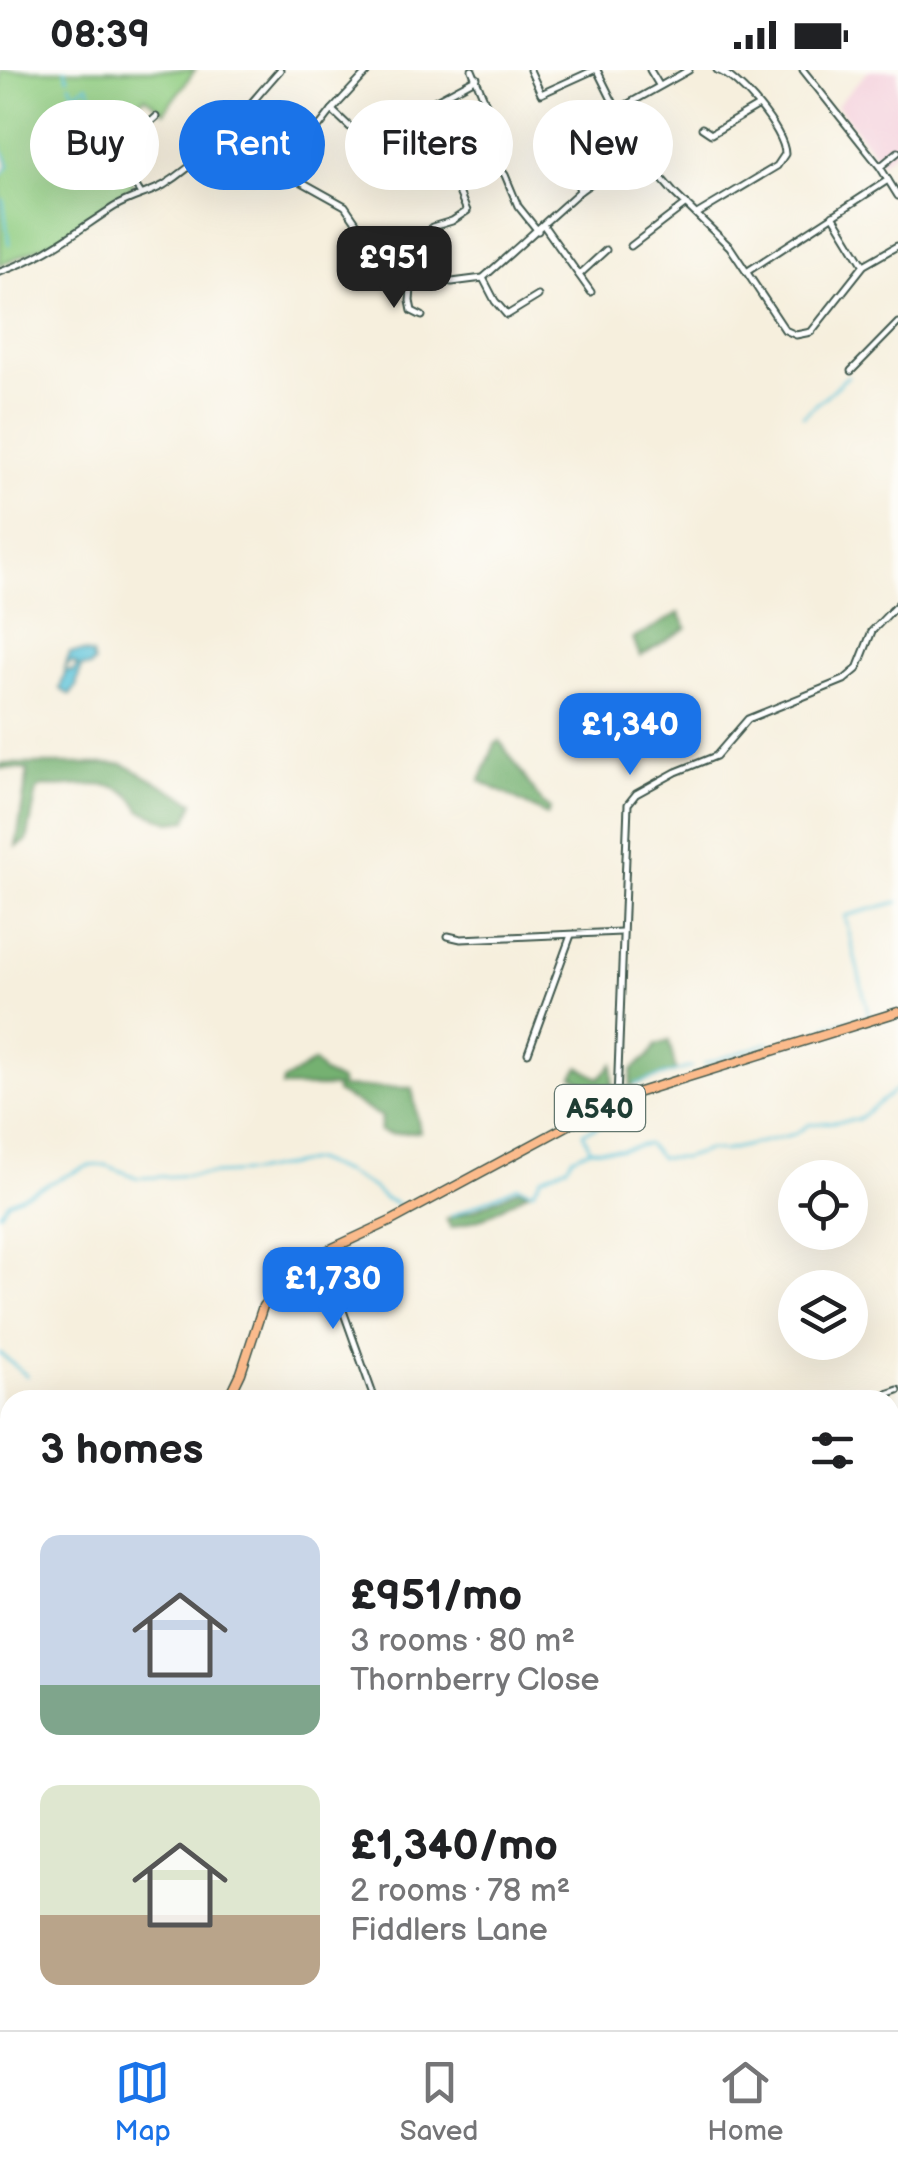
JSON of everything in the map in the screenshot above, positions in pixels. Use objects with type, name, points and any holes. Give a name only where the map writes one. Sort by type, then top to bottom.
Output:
[{"type":"main road","name":"A540","points":[[233,1390],[263,1306],[294,1270],[322,1252],[391,1221],[616,1099],[898,1012]]},
{"type":"street","points":[[254,100],[280,70]]},
{"type":"street","points":[[325,119],[370,70]]},
{"type":"street","points":[[472,70],[486,100]]},
{"type":"street","points":[[530,70],[541,94],[596,70],[611,100]]},
{"type":"street","points":[[650,70],[659,85]]},
{"type":"street","points":[[634,100],[689,70]]},
{"type":"street","points":[[700,216],[782,160],[785,147],[736,80],[718,70]]},
{"type":"street","points":[[803,70],[880,166],[898,196]]},
{"type":"street","points":[[437,100],[478,78]]},
{"type":"street","points":[[702,128],[712,137],[758,106]]},
{"type":"street","points":[[332,110],[345,122]]},
{"type":"street","points":[[880,166],[898,152]]},
{"type":"street","points":[[0,272],[56,248],[118,204],[179,175]]},
{"type":"street","points":[[748,272],[888,180]]},
{"type":"street","points":[[138,190],[141,194]]},
{"type":"street","points":[[316,190],[345,206],[378,254],[412,276],[452,282],[483,278],[580,191]]},
{"type":"street","points":[[432,227],[471,210],[461,190]]},
{"type":"street","points":[[512,190],[518,206],[591,292]]},
{"type":"street","points":[[673,190],[716,231],[785,330],[804,335],[811,332],[864,265],[897,246]]},
{"type":"street","points":[[632,246],[686,204]]},
{"type":"street","points":[[833,216],[864,265]]},
{"type":"street","points":[[634,231],[639,238]]},
{"type":"street","points":[[579,274],[606,250]]},
{"type":"street","points":[[412,276],[410,301],[417,317]]},
{"type":"street","points":[[483,278],[494,301],[507,315],[536,299]]},
{"type":"street","points":[[851,370],[898,322]]},
{"type":"street","points":[[616,1099],[620,932],[627,812],[632,799],[686,767],[716,756],[748,720],[844,680],[858,669],[872,631],[898,604]]},
{"type":"street","points":[[448,936],[461,939],[620,932]]},
{"type":"street","points":[[528,1053],[571,934]]},
{"type":"street","points":[[322,1252],[371,1390]]},
{"type":"shaded area","points":[[869,70],[898,70],[898,149],[881,163],[837,105]]},
{"type":"green space","points":[[0,70],[195,70],[164,112],[159,108],[159,100],[145,97],[30,100],[30,190],[128,190],[64,237],[0,265],[0,175],[8,166],[0,143]]},
{"type":"green space","points":[[679,613],[687,628],[640,656],[633,639]]},
{"type":"green space","points":[[500,741],[550,809],[547,815],[480,781],[495,744]]},
{"type":"green space","points":[[0,764],[123,764],[194,802],[187,820],[170,822],[140,810],[133,798],[112,786],[44,786],[37,790],[27,841],[16,847],[28,770],[0,768]]},
{"type":"green space","points":[[669,1041],[676,1071],[630,1086],[632,1070],[656,1045]]},
{"type":"green space","points":[[314,1062],[323,1073],[340,1081],[341,1087],[412,1088],[420,1132],[380,1131],[382,1117],[336,1092],[336,1087],[282,1087],[283,1081]]},
{"type":"green space","points":[[613,1064],[612,1096],[570,1116],[565,1109],[572,1112],[593,1099],[593,1090],[573,1076],[579,1067],[599,1078]]},
{"type":"green space","points":[[519,1189],[528,1192],[485,1217],[451,1228],[446,1219],[476,1209]]},
{"type":"water","points":[[70,653],[92,655],[94,663],[81,667],[70,695],[60,689],[66,670],[72,672],[78,666],[72,662],[65,667]]},
{"type":"waterway","points":[[65,70],[68,78]]},
{"type":"waterway","points":[[70,84],[75,94],[87,85],[94,100]]},
{"type":"waterway","points":[[0,143],[9,166],[0,175]]},
{"type":"waterway","points":[[3,199],[9,244]]},
{"type":"waterway","points":[[803,416],[848,376]]},
{"type":"waterway","points":[[827,1026],[869,1016],[845,916],[898,902]]},
{"type":"waterway","points":[[704,1064],[769,1043]]},
{"type":"waterway","points":[[635,1084],[691,1067]]},
{"type":"waterway","points":[[451,1216],[518,1186],[533,1191],[542,1177],[591,1149],[620,1150],[647,1144],[660,1158],[723,1151],[795,1134],[810,1124],[857,1120],[898,1088]]},
{"type":"waterway","points":[[590,1148],[583,1133],[639,1107],[637,1100]]},
{"type":"waterway","points":[[0,1213],[8,1202],[88,1166],[106,1165],[138,1178],[252,1172],[314,1160],[346,1173],[398,1204]]},
{"type":"waterway","points":[[0,1353],[27,1376]]}]
